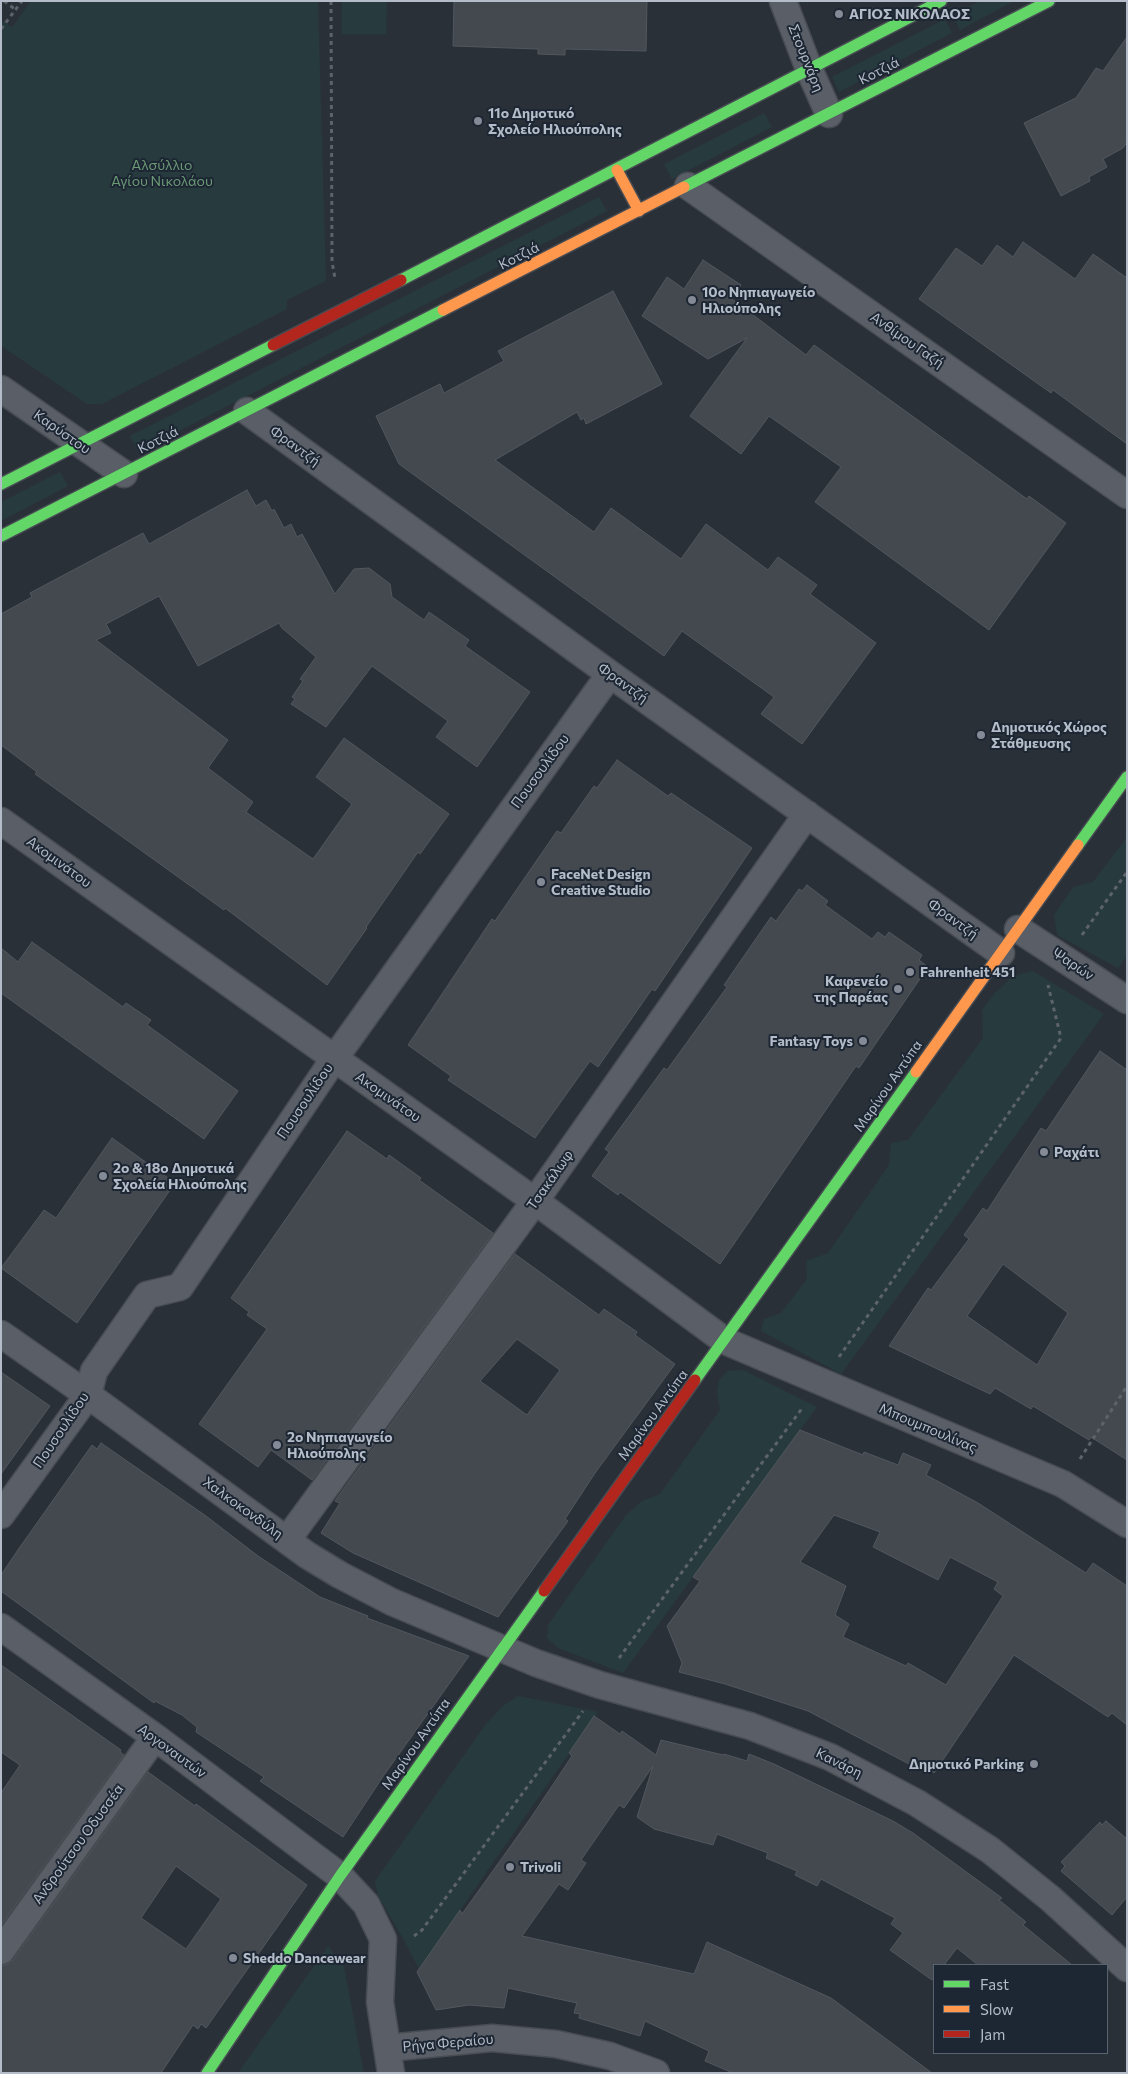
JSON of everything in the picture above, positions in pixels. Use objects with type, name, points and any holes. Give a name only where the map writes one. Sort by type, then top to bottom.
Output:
[{"type":"main road","points":[[1,484],[617,170],[941,1]]},
{"type":"main road","name":"Κοτζιά","points":[[1,536],[1049,1]]},
{"type":"main road","points":[[617,170],[639,211]]},
{"type":"main road","name":"Μαρίνου Αντύπα","points":[[207,2073],[340,1876],[725,1341],[1127,777]]},
{"type":"street","name":"Στουρνάρη","points":[[783,1],[809,69],[829,114]]},
{"type":"street","name":"Ανθίμου Γαζή","points":[[688,186],[1127,495]]},
{"type":"street","name":"Καρύστου","points":[[1,389],[124,474]]},
{"type":"street","name":"Φραντζή","points":[[247,411],[1001,954]]},
{"type":"street","name":"Πουσουλίδου","points":[[1,1515],[88,1395],[94,1371],[147,1295],[180,1287],[334,1059],[610,674]]},
{"type":"street","name":"Τσακάλωφ","points":[[287,1540],[535,1201],[806,814]]},
{"type":"street","name":"Ακομινάτου","points":[[1,821],[535,1201],[725,1341]]},
{"type":"street","name":"Ψαρών","points":[[1018,929],[1127,1000]]},
{"type":"street","name":"Χαλκοκονδύλη","points":[[1,1334],[307,1555],[340,1575],[392,1602],[503,1648]]},
{"type":"street","name":"Μπουμπουλίνας","points":[[725,1341],[1063,1484],[1127,1524]]},
{"type":"street","name":"Αργοναυτών","points":[[1,1627],[155,1737],[340,1876],[366,1904],[383,1939],[380,2002],[389,2060]]},
{"type":"street","name":"Κανάρη","points":[[503,1648],[600,1685],[750,1726],[830,1757],[917,1803],[990,1850],[1051,1899],[1127,1968]]},
{"type":"street","name":"Ανδρούτσου Οδυσσέα","points":[[1,1951],[155,1737]]},
{"type":"street","name":"Ρήγα Φεραίου","points":[[389,2060],[492,2038],[556,2044],[610,2056],[656,2073]]},
{"type":"path","points":[[4,1],[16,10]]},
{"type":"path","points":[[1,29],[22,1]]},
{"type":"path","points":[[331,1],[332,262],[335,278],[348,307]]},
{"type":"path","points":[[1078,941],[1127,872]]},
{"type":"path","points":[[837,1359],[1062,1038],[1048,985],[1053,977]]},
{"type":"path","points":[[1078,1462],[1127,1386]]},
{"type":"path","points":[[617,1662],[803,1406]]},
{"type":"path","points":[[410,1938],[422,1930],[585,1708]]},
{"type":"green space","name":"Αλσύλλιο Αγίου Νικολάου","points":[[31,1],[318,1],[326,281],[287,300],[287,309],[102,404],[87,404],[1,346],[1,20],[12,27]]},
{"type":"green space","points":[[342,1],[387,1],[386,34],[342,34]]},
{"type":"green space","points":[[980,1],[1014,1],[960,30],[952,15]]},
{"type":"green space","points":[[945,19],[952,33],[839,92],[832,77]]},
{"type":"green space","points":[[764,113],[772,127],[672,179],[664,164]]},
{"type":"green space","points":[[599,197],[607,211],[138,452],[130,436]]},
{"type":"green space","points":[[60,472],[68,486],[1,521],[1,502]]},
{"type":"green space","points":[[1127,837],[1127,956],[1118,968],[1057,935],[1054,915],[1073,887],[1093,882]]},
{"type":"green space","points":[[1033,971],[1104,1014],[841,1374],[761,1331],[764,1319],[781,1313],[807,1279],[806,1261],[828,1253],[889,1165],[891,1143],[908,1140],[983,1038],[982,1010],[995,993],[1013,976]]},
{"type":"green space","points":[[743,1370],[817,1407],[623,1673],[558,1648],[547,1638],[548,1625],[626,1515],[642,1501],[660,1494],[720,1410],[717,1394],[719,1380],[728,1371]]},
{"type":"green space","points":[[518,1696],[598,1712],[419,1969],[378,1896],[375,1881],[486,1724],[504,1705]]},
{"type":"green space","points":[[328,1946],[344,1967],[364,2073],[238,2073]]},
{"type":"building","points":[[454,1],[647,1],[646,51],[565,49],[565,55],[538,54],[538,49],[453,46]]},
{"type":"building","points":[[1127,37],[1127,142],[1123,148],[1103,159],[1107,167],[1089,177],[1090,181],[1061,196],[1024,123],[1076,98],[1096,68],[1103,71]]},
{"type":"building","points":[[1023,242],[1075,279],[1093,254],[1127,278],[1127,444],[1053,390],[1051,393],[919,299],[956,248],[982,266],[997,245],[1013,257]]},
{"type":"building","points":[[703,260],[741,285],[732,299],[806,355],[814,345],[1027,499],[1029,496],[1066,523],[989,630],[815,502],[841,467],[769,416],[741,454],[690,416],[747,338],[708,359],[642,316],[667,277],[684,289]]},
{"type":"building","points":[[613,291],[662,384],[586,424],[584,418],[581,420],[577,412],[495,460],[594,532],[611,508],[681,559],[706,524],[768,570],[778,557],[817,585],[810,594],[876,643],[802,744],[761,714],[774,697],[682,631],[664,656],[399,464],[376,416],[440,384],[444,393],[504,361],[498,351]]},
{"type":"building","points":[[247,490],[256,506],[266,500],[272,511],[274,509],[284,528],[291,524],[297,537],[302,534],[335,594],[354,569],[369,568],[390,584],[392,597],[424,620],[429,612],[469,640],[465,646],[530,692],[477,767],[436,737],[448,721],[372,666],[326,727],[291,704],[295,699],[292,697],[303,681],[300,679],[316,657],[282,628],[279,623],[198,666],[159,596],[106,624],[111,633],[96,640],[228,740],[208,768],[253,802],[246,812],[313,859],[352,804],[316,777],[344,738],[449,814],[420,854],[418,852],[327,985],[225,908],[224,910],[35,774],[37,772],[1,745],[1,614],[32,597],[30,593],[143,533],[149,544]]},
{"type":"building","points":[[617,760],[668,796],[671,793],[752,848],[655,991],[652,989],[598,1067],[590,1061],[535,1138],[448,1080],[451,1076],[408,1045],[492,919],[495,921],[557,831],[561,833],[594,786],[597,788]]},
{"type":"building","points":[[807,885],[828,901],[825,905],[872,939],[878,932],[885,937],[889,932],[922,955],[919,960],[928,967],[859,1068],[856,1066],[720,1264],[620,1192],[618,1195],[592,1176],[609,1152],[605,1149],[664,1068],[667,1070],[727,987],[724,985],[771,917],[776,921],[799,889],[802,891]]},
{"type":"building","points":[[32,942],[123,1007],[126,1003],[151,1020],[147,1025],[238,1091],[204,1139],[1,993],[1,948],[18,962]]},
{"type":"building","points":[[1100,1051],[1127,1070],[1127,1460],[1091,1437],[1089,1440],[1033,1406],[1031,1409],[995,1388],[990,1394],[889,1346],[928,1288],[931,1290],[969,1239],[964,1235],[983,1208],[987,1211],[1041,1128],[1046,1131]],"holes":[[[1003,1264],[1068,1313],[1037,1365],[967,1316]]]},
{"type":"building","points":[[347,1131],[387,1159],[389,1155],[421,1178],[419,1180],[493,1233],[312,1480],[271,1450],[258,1467],[199,1424],[267,1329],[247,1315],[249,1312],[231,1298]]},
{"type":"building","points":[[112,1138],[175,1183],[77,1323],[1,1268],[44,1210],[56,1218]]},
{"type":"building","points":[[515,1254],[599,1315],[604,1309],[637,1332],[635,1335],[675,1364],[595,1473],[565,1519],[568,1521],[498,1617],[353,1553],[321,1533],[340,1503],[335,1501]],"holes":[[[517,1339],[560,1370],[527,1415],[480,1381]]]},
{"type":"building","points":[[1,1372],[50,1406],[1,1474]]},
{"type":"building","points":[[800,1430],[863,1455],[864,1452],[898,1465],[903,1453],[931,1465],[926,1475],[978,1503],[1086,1573],[1093,1563],[1127,1586],[1127,1725],[1112,1713],[1108,1717],[1014,1655],[934,1773],[930,1770],[928,1774],[808,1711],[725,1684],[679,1672],[682,1663],[667,1626],[700,1581],[693,1577]],"holes":[[[834,1515],[880,1532],[873,1547],[938,1580],[950,1557],[998,1582],[994,1589],[1003,1596],[946,1685],[908,1663],[906,1666],[843,1637],[849,1624],[835,1615],[846,1586],[800,1562]]]},
{"type":"building","points":[[101,1443],[206,1516],[258,1556],[320,1597],[368,1616],[367,1618],[469,1656],[384,1775],[343,1837],[260,1781],[264,1777],[196,1732],[197,1727],[182,1715],[155,1701],[154,1703],[1,1591],[1,1575],[92,1445],[97,1449]]},
{"type":"building","points":[[1,1665],[121,1750],[120,1752],[124,1755],[1,1925],[1,1793],[20,1765],[1,1752]]},
{"type":"building","points":[[594,1716],[620,1734],[622,1731],[656,1755],[661,1740],[747,1761],[749,1754],[774,1764],[893,1821],[913,1833],[1002,1898],[999,1900],[1026,1922],[1023,1925],[1071,1964],[977,1964],[957,1948],[945,1964],[933,1964],[932,1980],[890,1950],[903,1933],[891,1924],[895,1918],[821,1879],[817,1886],[795,1875],[797,1871],[766,1858],[768,1853],[717,1834],[713,1845],[654,1829],[637,1817],[653,1766],[624,1808],[619,1805],[581,1860],[586,1863],[568,1890],[559,1884],[522,1936],[694,1974],[707,1942],[831,1998],[932,2073],[733,2073],[705,2061],[709,2051],[645,2021],[640,2036],[579,2018],[580,2014],[574,2013],[577,2003],[508,1988],[504,2008],[469,2005],[436,2010],[417,1972],[460,1910],[462,1914],[530,1819],[572,1756],[569,1753]]},
{"type":"building","points":[[148,1772],[195,1806],[196,1804],[307,1885],[206,2028],[201,2024],[198,2029],[193,2025],[161,2073],[1,2073],[1,1966],[13,1960]],"holes":[[[176,1866],[221,1899],[186,1949],[141,1918]]]},
{"type":"building","points":[[1106,1821],[1127,1839],[1127,1897],[1112,1915],[1061,1871],[1065,1866],[1061,1862],[1100,1822],[1102,1825]]},
{"type":"traffic: fast","points":[[401,280],[941,1]]},
{"type":"traffic: fast","points":[[684,187],[1049,1]]},
{"type":"traffic: fast","points":[[1,536],[443,310]]},
{"type":"traffic: fast","points":[[1,484],[273,345]]},
{"type":"traffic: fast","points":[[1078,845],[1127,777]]},
{"type":"traffic: fast","points":[[695,1380],[916,1072]]},
{"type":"traffic: fast","points":[[207,2073],[340,1876],[544,1591]]},
{"type":"traffic: slow","points":[[617,170],[639,211]]},
{"type":"traffic: slow","points":[[443,310],[684,187]]},
{"type":"traffic: slow","points":[[916,1072],[1078,845]]},
{"type":"traffic: jam","points":[[273,345],[401,280]]},
{"type":"traffic: jam","points":[[544,1591],[695,1380]]},
{"type":"place","name":"ΑΓΙΟΣ ΝΙΚΟΛΑΟΣ","points":[[839,14]]},
{"type":"place","name":"11ο Δημοτικό Σχολείο Ηλιούπολης","points":[[478,121]]},
{"type":"place","name":"10ο Νηπιαγωγείο Ηλιούπολης","points":[[692,300]]},
{"type":"place","name":"Δημοτικός Χώρος Στάθμευσης","points":[[981,735]]},
{"type":"place","name":"FaceNet Design Creative Studio","points":[[541,882]]},
{"type":"place","name":"Fahrenheit 451","points":[[910,972]]},
{"type":"place","name":"Καφενείο της Παρέας","points":[[898,989]]},
{"type":"place","name":"Fantasy Toys","points":[[863,1041]]},
{"type":"place","name":"Ραχάτι","points":[[1044,1152]]},
{"type":"place","name":"2ο & 18ο Δημοτικά Σχολεία Ηλιούπολης","points":[[103,1176]]},
{"type":"place","name":"2ο Νηπιαγωγείο Ηλιούπολης","points":[[277,1445]]},
{"type":"place","name":"Δημοτικό Parking","points":[[1034,1764]]},
{"type":"place","name":"Trivoli","points":[[510,1867]]},
{"type":"place","name":"Sheddo Dancewear","points":[[233,1958]]}]
